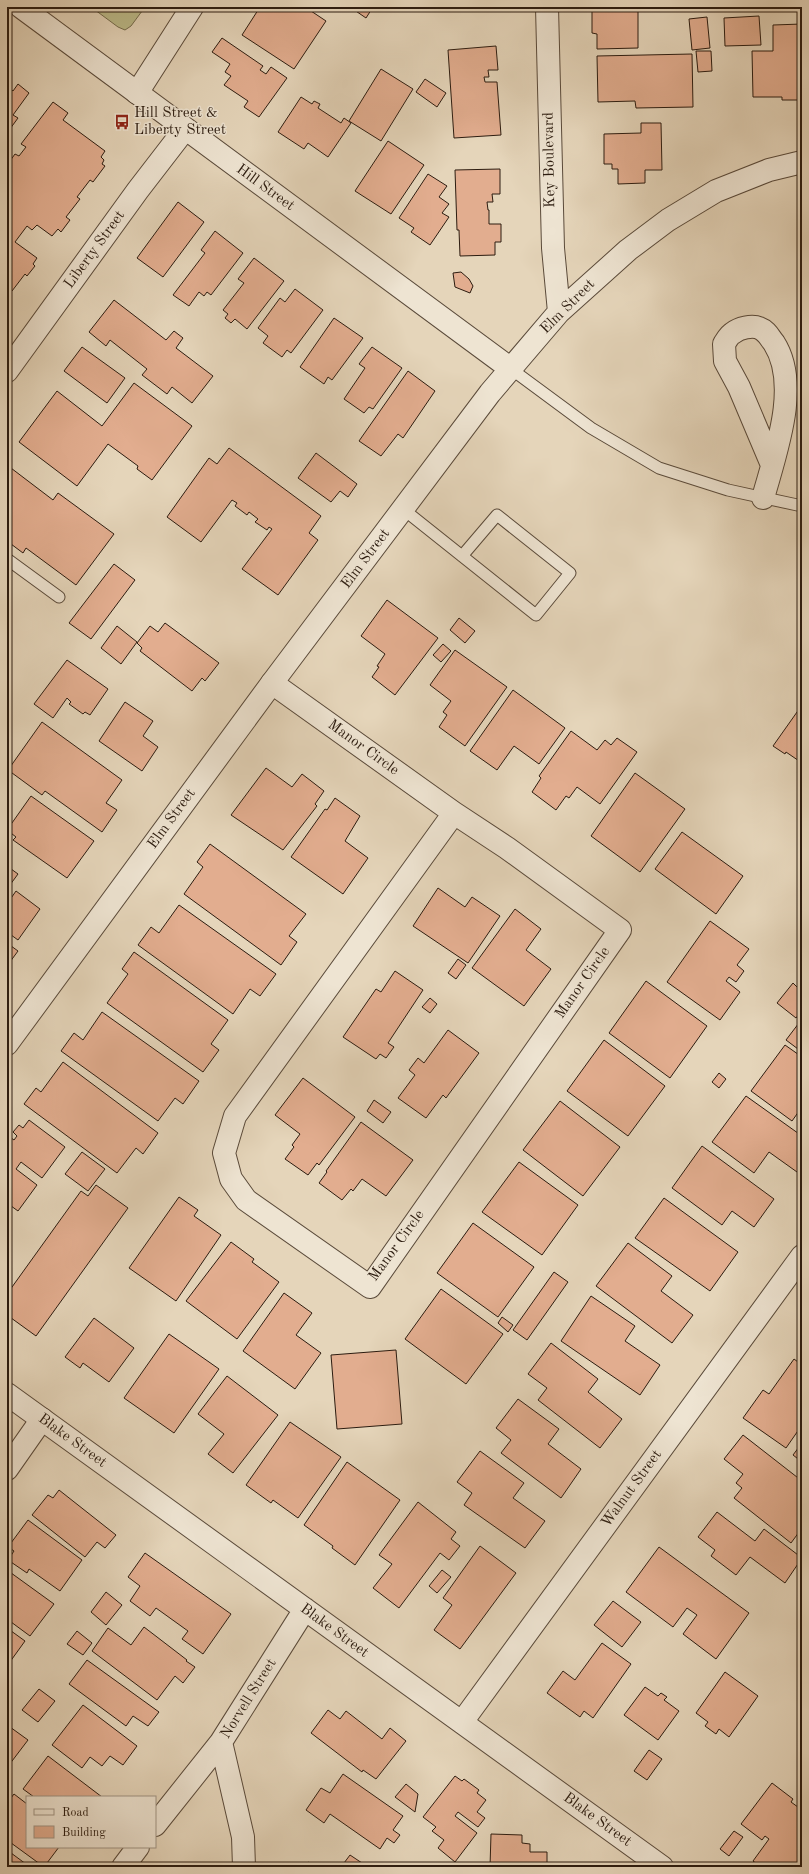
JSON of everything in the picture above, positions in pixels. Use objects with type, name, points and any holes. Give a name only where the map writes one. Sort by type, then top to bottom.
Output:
[{"type":"street","name":"Hill Street","points":[[21,7],[511,369]]},
{"type":"street","points":[[137,93],[192,7]]},
{"type":"street","name":"Key Boulevard","points":[[547,7],[553,248],[560,312]]},
{"type":"street","name":"Liberty Street","points":[[7,371],[138,190],[185,129]]},
{"type":"street","name":"Elm Street","points":[[7,1044],[272,684],[490,393],[560,312],[628,250],[668,220],[716,191],[769,170],[802,162]]},
{"type":"street","points":[[763,498],[772,465],[785,402],[786,374],[778,351],[766,331],[758,327],[749,327],[733,332],[724,344],[725,361],[742,394],[772,465]]},
{"type":"street","name":"Manor Circle","points":[[272,684],[454,813],[507,848],[620,930],[370,1287],[246,1200],[231,1179],[224,1153],[235,1116],[454,813]]},
{"type":"street","name":"Walnut Street","points":[[462,1722],[802,1256]]},
{"type":"street","name":"Blake Street","points":[[7,1394],[662,1867]]},
{"type":"street","points":[[7,1469],[42,1419]]},
{"type":"street","name":"Norvell Street","points":[[244,1867],[243,1837],[221,1742],[305,1609]]},
{"type":"street","points":[[156,1824],[221,1742]]},
{"type":"street","points":[[123,1867],[137,1848]]},
{"type":"lane","points":[[511,369],[591,428],[659,468],[728,490],[802,506]]},
{"type":"lane","points":[[403,509],[462,556],[536,614],[570,573],[497,515],[462,556]]},
{"type":"lane","points":[[7,560],[59,597]]},
{"type":"shaded area","points":[[91,7],[145,7],[131,26],[125,30],[118,27]]},
{"type":"building","points":[[260,7],[305,7],[326,21],[294,69],[242,35]]},
{"type":"building","points":[[350,7],[373,7],[366,18]]},
{"type":"building","points":[[592,7],[638,7],[638,48],[597,49],[597,34],[592,33]]},
{"type":"building","points":[[759,16],[761,45],[725,46],[724,18]]},
{"type":"building","points":[[707,17],[710,48],[692,50],[689,19]]},
{"type":"building","points":[[802,24],[802,100],[782,100],[782,97],[753,97],[752,51],[773,51],[773,25]]},
{"type":"building","points":[[222,38],[263,66],[260,70],[266,74],[271,67],[287,78],[259,117],[244,107],[248,101],[224,85],[231,76],[225,72],[230,64],[212,52]]},
{"type":"building","points":[[496,46],[498,70],[488,70],[489,77],[484,77],[485,82],[497,82],[501,135],[454,138],[448,50]]},
{"type":"building","points":[[696,51],[711,51],[712,71],[698,72]]},
{"type":"building","points":[[692,54],[693,107],[636,108],[635,101],[598,102],[597,56]]},
{"type":"building","points":[[381,69],[413,89],[381,141],[349,121]]},
{"type":"building","points":[[425,79],[446,93],[437,107],[416,92]]},
{"type":"building","points":[[18,84],[29,93],[13,115],[18,118],[7,133],[7,86],[13,91]]},
{"type":"building","points":[[301,97],[312,104],[314,101],[320,104],[318,108],[341,123],[344,118],[351,123],[328,157],[308,143],[304,149],[278,132]]},
{"type":"building","points":[[53,102],[68,113],[63,120],[105,151],[101,157],[104,160],[102,164],[105,166],[93,182],[90,180],[77,197],[80,199],[66,217],[70,220],[61,232],[58,229],[52,236],[37,225],[32,230],[27,226],[15,242],[37,258],[33,264],[35,266],[27,276],[25,274],[12,291],[10,290],[7,293],[7,217],[9,215],[7,213],[7,165],[15,154],[19,156],[26,147],[21,144]]},
{"type":"building","points":[[641,123],[661,123],[662,170],[645,170],[645,183],[618,184],[618,169],[612,169],[612,164],[604,164],[604,134],[641,133]]},
{"type":"building","points":[[388,141],[424,165],[391,214],[355,191]]},
{"type":"building","points":[[500,169],[500,194],[492,194],[493,202],[487,202],[489,210],[489,224],[501,224],[501,242],[495,242],[495,255],[460,256],[459,230],[457,230],[455,170]]},
{"type":"building","points":[[428,174],[447,186],[439,197],[449,204],[442,213],[449,217],[430,245],[411,232],[414,228],[399,218]]},
{"type":"building","points":[[178,202],[204,222],[163,277],[137,258]]},
{"type":"building","points":[[215,231],[243,253],[211,295],[207,292],[204,296],[199,292],[189,306],[173,295],[205,253],[201,250]]},
{"type":"building","points":[[254,258],[284,281],[247,329],[235,319],[231,323],[225,318],[228,314],[223,310],[244,283],[238,279]]},
{"type":"building","points":[[461,272],[469,279],[473,286],[470,293],[455,287],[453,273]]},
{"type":"building","points":[[295,289],[323,310],[291,353],[287,350],[282,357],[263,343],[268,336],[258,328],[280,298],[285,302]]},
{"type":"building","points":[[114,300],[166,340],[174,331],[183,338],[176,348],[213,376],[192,403],[172,387],[167,394],[142,375],[147,369],[110,340],[106,346],[89,332]]},
{"type":"building","points":[[334,318],[363,338],[332,380],[328,377],[324,384],[300,367]]},
{"type":"building","points":[[82,347],[125,378],[107,403],[64,371]]},
{"type":"building","points":[[372,347],[402,368],[373,409],[369,407],[364,413],[344,399],[365,368],[359,364]]},
{"type":"building","points":[[408,371],[435,391],[403,438],[398,434],[381,456],[359,441]]},
{"type":"building","points":[[134,383],[192,426],[152,480],[137,469],[138,466],[108,444],[77,486],[19,442],[57,391],[102,426]]},
{"type":"building","points":[[229,448],[321,516],[309,533],[318,540],[278,595],[242,569],[272,529],[269,527],[267,530],[255,522],[258,519],[249,512],[247,515],[235,506],[237,503],[232,500],[201,542],[167,517],[209,458],[217,464]]},
{"type":"building","points":[[316,453],[357,484],[348,497],[340,491],[331,502],[298,478]]},
{"type":"building","points":[[7,465],[53,500],[58,493],[114,534],[76,585],[26,548],[23,553],[7,541]]},
{"type":"building","points":[[114,564],[135,580],[91,639],[69,623]]},
{"type":"building","points":[[387,600],[438,638],[395,695],[372,677],[385,654],[361,636]]},
{"type":"building","points":[[459,618],[475,631],[465,643],[450,630]]},
{"type":"building","points":[[165,623],[219,663],[205,681],[202,678],[192,691],[140,651],[142,648],[137,643],[150,626],[158,632]]},
{"type":"building","points":[[117,626],[137,642],[121,664],[101,648]]},
{"type":"building","points":[[443,644],[451,651],[441,662],[433,655]]},
{"type":"building","points":[[455,650],[507,687],[465,746],[439,727],[447,715],[443,712],[451,701],[430,685]]},
{"type":"building","points":[[67,660],[108,689],[90,715],[85,712],[83,714],[69,704],[71,702],[67,698],[53,718],[34,704]]},
{"type":"building","points":[[513,690],[565,728],[539,764],[514,746],[497,770],[470,751]]},
{"type":"building","points":[[125,702],[153,721],[143,736],[158,747],[142,771],[99,741]]},
{"type":"building","points":[[802,705],[802,763],[786,752],[785,754],[773,746]]},
{"type":"building","points":[[42,722],[122,780],[106,803],[117,810],[102,832],[45,791],[42,795],[8,770]]},
{"type":"building","points":[[571,731],[597,750],[605,740],[611,745],[617,738],[637,752],[600,804],[577,787],[569,798],[566,796],[556,810],[532,792],[541,778],[539,776]]},
{"type":"building","points":[[266,768],[292,787],[302,774],[324,791],[315,804],[317,806],[283,850],[231,815]]},
{"type":"building","points":[[635,773],[685,809],[640,872],[591,836]]},
{"type":"building","points":[[31,796],[94,841],[67,878],[13,840],[16,837],[7,830]]},
{"type":"building","points":[[335,798],[360,816],[345,841],[368,858],[343,894],[291,857],[325,809],[327,810]]},
{"type":"building","points":[[682,832],[743,876],[716,914],[655,869]]},
{"type":"building","points":[[210,844],[306,914],[289,936],[297,942],[281,965],[184,894],[203,867],[197,862]]},
{"type":"building","points":[[7,866],[18,874],[7,889]]},
{"type":"building","points":[[438,888],[465,907],[472,897],[500,916],[468,963],[413,926]]},
{"type":"building","points":[[16,891],[40,909],[18,940],[7,932],[7,904]]},
{"type":"building","points":[[179,905],[276,974],[260,996],[250,989],[233,1014],[138,945],[151,927],[159,933]]},
{"type":"building","points":[[515,909],[541,929],[526,950],[551,969],[524,1006],[472,968]]},
{"type":"building","points":[[710,921],[749,949],[737,965],[744,971],[736,982],[729,977],[726,981],[740,992],[720,1020],[667,982]]},
{"type":"building","points":[[7,943],[18,951],[7,966]]},
{"type":"building","points":[[134,952],[228,1020],[211,1044],[219,1050],[203,1072],[107,1003],[128,974],[122,969]]},
{"type":"building","points":[[458,959],[466,965],[456,979],[448,973]]},
{"type":"building","points":[[395,971],[423,990],[388,1043],[394,1047],[386,1058],[380,1054],[376,1059],[343,1037],[376,989],[381,992]]},
{"type":"building","points":[[646,981],[707,1026],[670,1078],[609,1033]]},
{"type":"building","points":[[793,983],[802,992],[802,1010],[796,1018],[777,1003]]},
{"type":"building","points":[[430,998],[437,1004],[430,1013],[422,1007]]},
{"type":"building","points":[[102,1012],[199,1081],[183,1104],[175,1098],[158,1121],[61,1051],[74,1033],[83,1040]]},
{"type":"building","points":[[802,1019],[802,1052],[786,1040]]},
{"type":"building","points":[[448,1030],[479,1053],[446,1098],[443,1095],[426,1118],[398,1098],[415,1075],[409,1070],[418,1058],[424,1063]]},
{"type":"building","points":[[604,1040],[665,1086],[628,1136],[567,1091]]},
{"type":"building","points":[[785,1045],[802,1057],[802,1107],[792,1121],[751,1091]]},
{"type":"building","points":[[63,1062],[158,1133],[143,1154],[136,1148],[117,1173],[24,1104],[36,1088],[41,1092]]},
{"type":"building","points":[[719,1073],[726,1079],[719,1088],[712,1082]]},
{"type":"building","points":[[303,1078],[355,1117],[319,1165],[317,1163],[308,1175],[285,1159],[294,1147],[292,1145],[300,1134],[275,1115]]},
{"type":"building","points":[[746,1096],[802,1136],[802,1165],[797,1172],[769,1152],[754,1173],[712,1142]]},
{"type":"building","points":[[374,1100],[391,1112],[383,1123],[367,1111]]},
{"type":"building","points":[[560,1101],[620,1147],[583,1196],[523,1150]]},
{"type":"building","points":[[29,1120],[65,1147],[42,1178],[21,1162],[16,1169],[37,1185],[18,1211],[7,1203],[7,1135],[14,1140],[17,1136],[13,1132],[19,1125],[23,1128]]},
{"type":"building","points":[[361,1122],[413,1160],[386,1196],[362,1179],[353,1191],[351,1189],[342,1200],[319,1183]]},
{"type":"building","points":[[702,1146],[774,1199],[754,1227],[732,1211],[722,1225],[672,1188]]},
{"type":"building","points":[[82,1152],[105,1169],[88,1191],[65,1174]]},
{"type":"building","points":[[519,1162],[578,1205],[542,1255],[482,1212]]},
{"type":"building","points":[[96,1185],[128,1208],[36,1336],[7,1315],[7,1294],[81,1191],[88,1196]]},
{"type":"building","points":[[179,1197],[198,1210],[194,1216],[221,1235],[176,1301],[129,1268]]},
{"type":"building","points":[[664,1198],[738,1252],[710,1291],[635,1238]]},
{"type":"building","points":[[473,1223],[534,1267],[498,1317],[437,1273]]},
{"type":"building","points":[[231,1242],[254,1259],[252,1262],[279,1282],[237,1339],[186,1301]]},
{"type":"building","points":[[628,1243],[672,1276],[661,1291],[693,1315],[672,1343],[596,1286]]},
{"type":"building","points":[[554,1272],[568,1282],[527,1340],[513,1330]]},
{"type":"building","points":[[441,1289],[503,1334],[466,1384],[405,1339]]},
{"type":"building","points":[[284,1293],[312,1313],[296,1335],[321,1353],[295,1389],[243,1351]]},
{"type":"building","points":[[591,1296],[635,1326],[625,1341],[660,1365],[640,1395],[561,1341]]},
{"type":"building","points":[[502,1317],[513,1325],[508,1332],[498,1323]]},
{"type":"building","points":[[94,1318],[134,1348],[109,1382],[83,1363],[80,1368],[65,1357]]},
{"type":"building","points":[[169,1334],[219,1369],[174,1433],[124,1398]]},
{"type":"building","points":[[551,1343],[598,1379],[588,1392],[622,1419],[600,1448],[538,1400],[547,1388],[528,1374]]},
{"type":"building","points":[[396,1350],[402,1424],[337,1429],[331,1355]]},
{"type":"building","points":[[794,1359],[802,1365],[802,1425],[786,1448],[743,1418],[763,1390],[769,1394]]},
{"type":"building","points":[[227,1376],[278,1415],[233,1473],[208,1454],[224,1434],[198,1414]]},
{"type":"building","points":[[518,1399],[559,1429],[548,1444],[581,1469],[561,1498],[501,1453],[511,1440],[496,1428]]},
{"type":"building","points":[[290,1422],[341,1457],[298,1518],[273,1500],[271,1503],[246,1485]]},
{"type":"building","points":[[743,1435],[802,1481],[802,1528],[791,1543],[734,1498],[742,1488],[736,1483],[743,1474],[724,1459]]},
{"type":"building","points":[[802,1443],[802,1462],[793,1455]]},
{"type":"building","points":[[480,1451],[524,1483],[513,1498],[545,1521],[525,1548],[464,1505],[472,1493],[457,1482]]},
{"type":"building","points":[[347,1462],[400,1500],[355,1565],[332,1548],[333,1546],[304,1525]]},
{"type":"building","points":[[59,1490],[116,1535],[105,1548],[97,1542],[85,1557],[32,1515],[48,1495],[53,1498]]},
{"type":"building","points":[[418,1502],[456,1532],[451,1539],[460,1546],[449,1560],[440,1553],[399,1608],[373,1588],[392,1564],[379,1555]]},
{"type":"building","points":[[717,1512],[755,1541],[764,1529],[802,1558],[785,1583],[750,1557],[736,1575],[711,1556],[715,1550],[698,1537]]},
{"type":"building","points":[[28,1520],[82,1560],[60,1591],[29,1569],[27,1573],[8,1560],[14,1551],[8,1547]]},
{"type":"building","points":[[480,1546],[516,1573],[460,1649],[434,1630],[452,1605],[443,1598]]},
{"type":"building","points":[[659,1547],[749,1613],[716,1659],[683,1634],[697,1615],[687,1608],[673,1627],[626,1592]]},
{"type":"building","points":[[145,1553],[231,1614],[203,1654],[182,1639],[188,1631],[156,1608],[150,1616],[130,1601],[140,1586],[128,1577]]},
{"type":"building","points":[[7,1570],[54,1604],[30,1636],[7,1619]]},
{"type":"building","points":[[442,1570],[451,1577],[437,1593],[429,1586]]},
{"type":"building","points":[[106,1592],[122,1605],[106,1625],[91,1612]]},
{"type":"building","points":[[613,1601],[641,1622],[622,1647],[594,1625]]},
{"type":"building","points":[[144,1627],[195,1667],[183,1683],[175,1676],[157,1700],[92,1651],[108,1628],[131,1645]]},
{"type":"building","points":[[7,1628],[25,1641],[7,1666]]},
{"type":"building","points":[[77,1631],[92,1643],[83,1655],[67,1644]]},
{"type":"building","points":[[602,1643],[631,1664],[593,1718],[584,1711],[580,1717],[547,1693],[563,1671],[575,1680]]},
{"type":"building","points":[[87,1660],[159,1712],[148,1726],[133,1716],[126,1726],[69,1684]]},
{"type":"building","points":[[725,1672],[758,1696],[729,1737],[719,1729],[716,1734],[705,1726],[708,1722],[696,1713]]},
{"type":"building","points":[[645,1687],[658,1696],[661,1693],[667,1697],[664,1700],[679,1711],[658,1740],[624,1715]]},
{"type":"building","points":[[39,1689],[55,1701],[38,1722],[22,1710]]},
{"type":"building","points":[[83,1705],[137,1746],[123,1765],[110,1756],[102,1766],[90,1757],[82,1768],[52,1745]]},
{"type":"building","points":[[328,1710],[340,1719],[346,1711],[382,1739],[390,1728],[406,1741],[376,1779],[363,1770],[362,1772],[311,1733]]},
{"type":"building","points":[[10,1727],[28,1740],[9,1765],[7,1763],[7,1731]]},
{"type":"building","points":[[649,1750],[662,1759],[647,1780],[634,1771]]},
{"type":"building","points":[[48,1756],[101,1796],[33,1796],[23,1789]]},
{"type":"building","points":[[343,1774],[403,1816],[393,1830],[400,1835],[394,1843],[387,1838],[380,1849],[330,1814],[324,1823],[306,1810],[321,1788],[330,1793]]},
{"type":"building","points":[[455,1776],[462,1781],[464,1779],[479,1790],[477,1793],[486,1800],[477,1812],[485,1818],[478,1827],[458,1812],[455,1816],[477,1833],[455,1862],[438,1848],[444,1840],[432,1831],[436,1827],[423,1817]]},
{"type":"building","points":[[772,1783],[793,1799],[791,1802],[802,1810],[802,1859],[796,1867],[761,1867],[753,1861],[769,1839],[765,1836],[762,1840],[741,1824]]},
{"type":"building","points":[[406,1784],[418,1794],[415,1812],[395,1797]]},
{"type":"building","points":[[14,1794],[26,1803],[26,1848],[58,1848],[44,1867],[7,1840],[7,1803]]},
{"type":"building","points":[[734,1831],[743,1837],[729,1856],[720,1849]]},
{"type":"building","points":[[491,1834],[522,1835],[522,1843],[530,1844],[530,1852],[547,1852],[547,1867],[490,1867]]},
{"type":"building","points":[[7,1850],[30,1867],[7,1867]]},
{"type":"building","points":[[350,1855],[368,1867],[341,1867]]},
{"type":"building","points":[[308,1862],[316,1867],[305,1867]]},
{"type":"place","name":"Hill Street & Liberty Street","points":[[122,122]]}]
